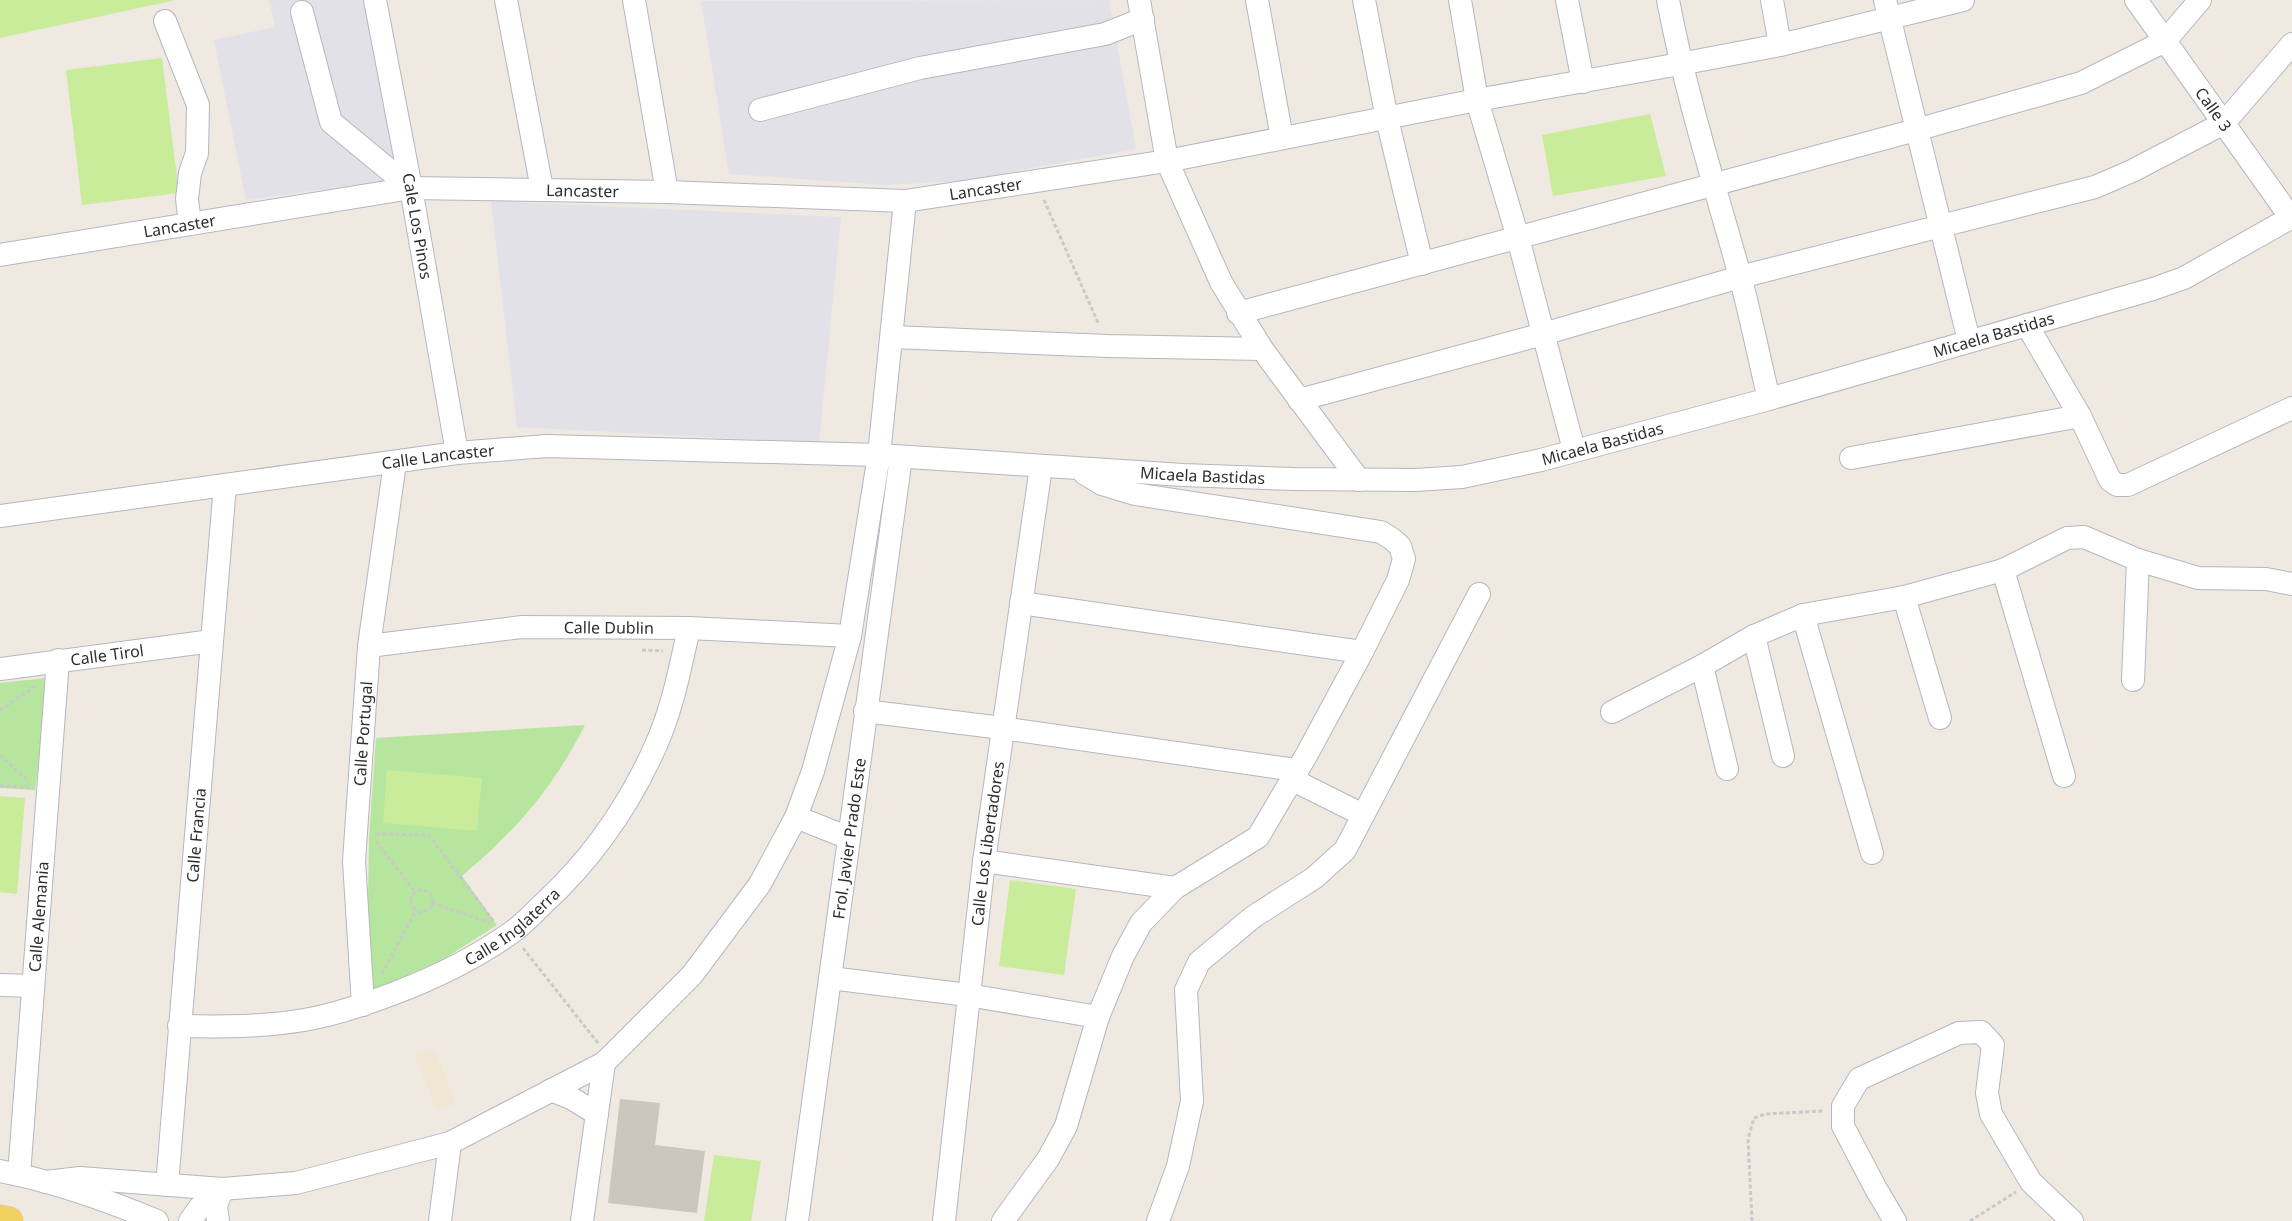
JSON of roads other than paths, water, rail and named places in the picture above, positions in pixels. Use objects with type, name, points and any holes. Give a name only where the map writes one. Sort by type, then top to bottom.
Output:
[{"type":"main road","points":[[0,1219],[9,1221]]},
{"type":"street","name":"Cale Los Pinos","points":[[375,0],[411,188],[457,453]]},
{"type":"street","points":[[506,0],[542,189]]},
{"type":"street","points":[[634,0],[667,192]]},
{"type":"street","points":[[1257,0],[1282,138]]},
{"type":"street","points":[[1364,0],[1387,119],[1422,264]]},
{"type":"street","points":[[1460,0],[1477,100],[1518,238],[1574,450]]},
{"type":"street","points":[[1567,0],[1583,82]]},
{"type":"street","points":[[1668,0],[1680,64],[1712,185],[1740,277],[1769,399]]},
{"type":"street","points":[[1772,0],[1780,45]]},
{"type":"street","name":"Lancaster","points":[[0,255],[411,188],[667,192],[906,201],[1167,161],[1477,100],[1780,45],[1887,9],[1963,0]]},
{"type":"street","name":"Calle 3","points":[[2136,0],[2292,218]]},
{"type":"street","points":[[1238,313],[1916,130],[2081,83],[2165,41],[2200,0]]},
{"type":"street","points":[[760,110],[920,68],[1105,34],[1141,9],[1167,161],[1221,282],[1238,313],[1262,349],[1360,480]]},
{"type":"street","points":[[1887,9],[1969,341]]},
{"type":"street","points":[[302,12],[331,122],[411,188]]},
{"type":"street","points":[[166,21],[198,105],[197,153],[190,173],[187,199],[190,224]]},
{"type":"street","points":[[1299,400],[1543,334],[1740,277],[1941,224],[2095,187],[2132,171],[2224,123],[2292,44]]},
{"type":"street","points":[[46,1182],[80,1178],[222,1188],[296,1183],[450,1143],[606,1060],[692,975],[760,884],[796,816],[813,771],[850,636],[890,456],[893,337],[906,201]]},
{"type":"street","name":"Micaela Bastidas","points":[[890,456],[1183,476],[1360,480],[1422,480],[1462,477],[1504,469],[1769,399],[2153,289],[2184,278],[2292,218]]},
{"type":"street","points":[[2027,325],[2080,416],[2110,480],[2117,485],[2128,485],[2292,408]]},
{"type":"street","points":[[893,337],[1108,346],[1262,349]]},
{"type":"street","points":[[1851,458],[2080,416]]},
{"type":"street","name":"Calle Lancaster","points":[[0,516],[457,453],[547,446],[890,456]]},
{"type":"street","name":"Frol. Javier Prado Este","points":[[797,1221],[814,1112],[865,711],[890,456]]},
{"type":"street","name":"Calle Portugal","points":[[363,1005],[354,861],[369,646],[395,463]]},
{"type":"street","name":"Calle Los Libertadores","points":[[944,1221],[984,861],[1041,467]]},
{"type":"street","points":[[1003,1221],[1048,1159],[1066,1126],[1098,1017],[1123,956],[1141,923],[1175,888],[1258,837],[1307,754],[1362,652],[1398,580],[1404,559],[1400,546],[1381,532],[1119,490],[1102,484],[1080,469]]},
{"type":"street","name":"Calle Francia","points":[[167,1185],[225,485]]},
{"type":"street","points":[[1612,712],[1702,666],[1754,636],[1803,615],[1904,597],[2003,570],[2067,538],[2084,537],[2138,560],[2198,578],[2266,579],[2292,584]]},
{"type":"street","points":[[2133,680],[2138,560]]},
{"type":"street","points":[[2003,570],[2064,776]]},
{"type":"street","points":[[1158,1221],[1178,1166],[1192,1101],[1186,990],[1191,976],[1199,962],[1253,917],[1314,878],[1345,850],[1479,594]]},
{"type":"street","points":[[1904,597],[1940,718]]},
{"type":"street","points":[[1021,603],[1362,652]]},
{"type":"street","points":[[1803,615],[1872,853]]},
{"type":"street","name":"Calle Dublin","points":[[369,646],[522,627],[689,628],[850,636]]},
{"type":"street","name":"Calle Inglaterra","points":[[180,1026],[236,1027],[304,1020],[363,1005],[417,984],[469,960],[503,925],[575,872],[599,844],[632,795],[660,736],[677,687],[689,628]]},
{"type":"street","points":[[1754,636],[1783,756]]},
{"type":"street","name":"Calle Tirol","points":[[0,669],[212,641]]},
{"type":"street","name":"Calle Alemania","points":[[10,1173],[33,986],[58,660]]},
{"type":"street","points":[[1702,666],[1727,769]]},
{"type":"street","points":[[865,711],[1002,728],[1293,775],[1363,815]]},
{"type":"street","points":[[796,816],[849,838]]},
{"type":"street","points":[[984,861],[1175,888]]},
{"type":"street","points":[[830,978],[968,995],[1098,1017]]},
{"type":"street","points":[[0,986],[33,986]]},
{"type":"street","points":[[1895,1221],[1843,1126],[1843,1106],[1860,1079],[1959,1033],[1981,1032],[1993,1044],[1987,1093],[1991,1114],[2031,1182],[2072,1221]]},
{"type":"street","points":[[582,1221],[606,1060]]},
{"type":"street","points":[[551,1090],[571,1098],[597,1114]]},
{"type":"street","points":[[440,1221],[450,1143]]},
{"type":"street","points":[[10,1173],[116,1204],[158,1221]]},
{"type":"street","points":[[190,1221],[200,1207],[222,1188]]},
{"type":"street","points":[[218,1221],[216,1206],[222,1188]]}]
